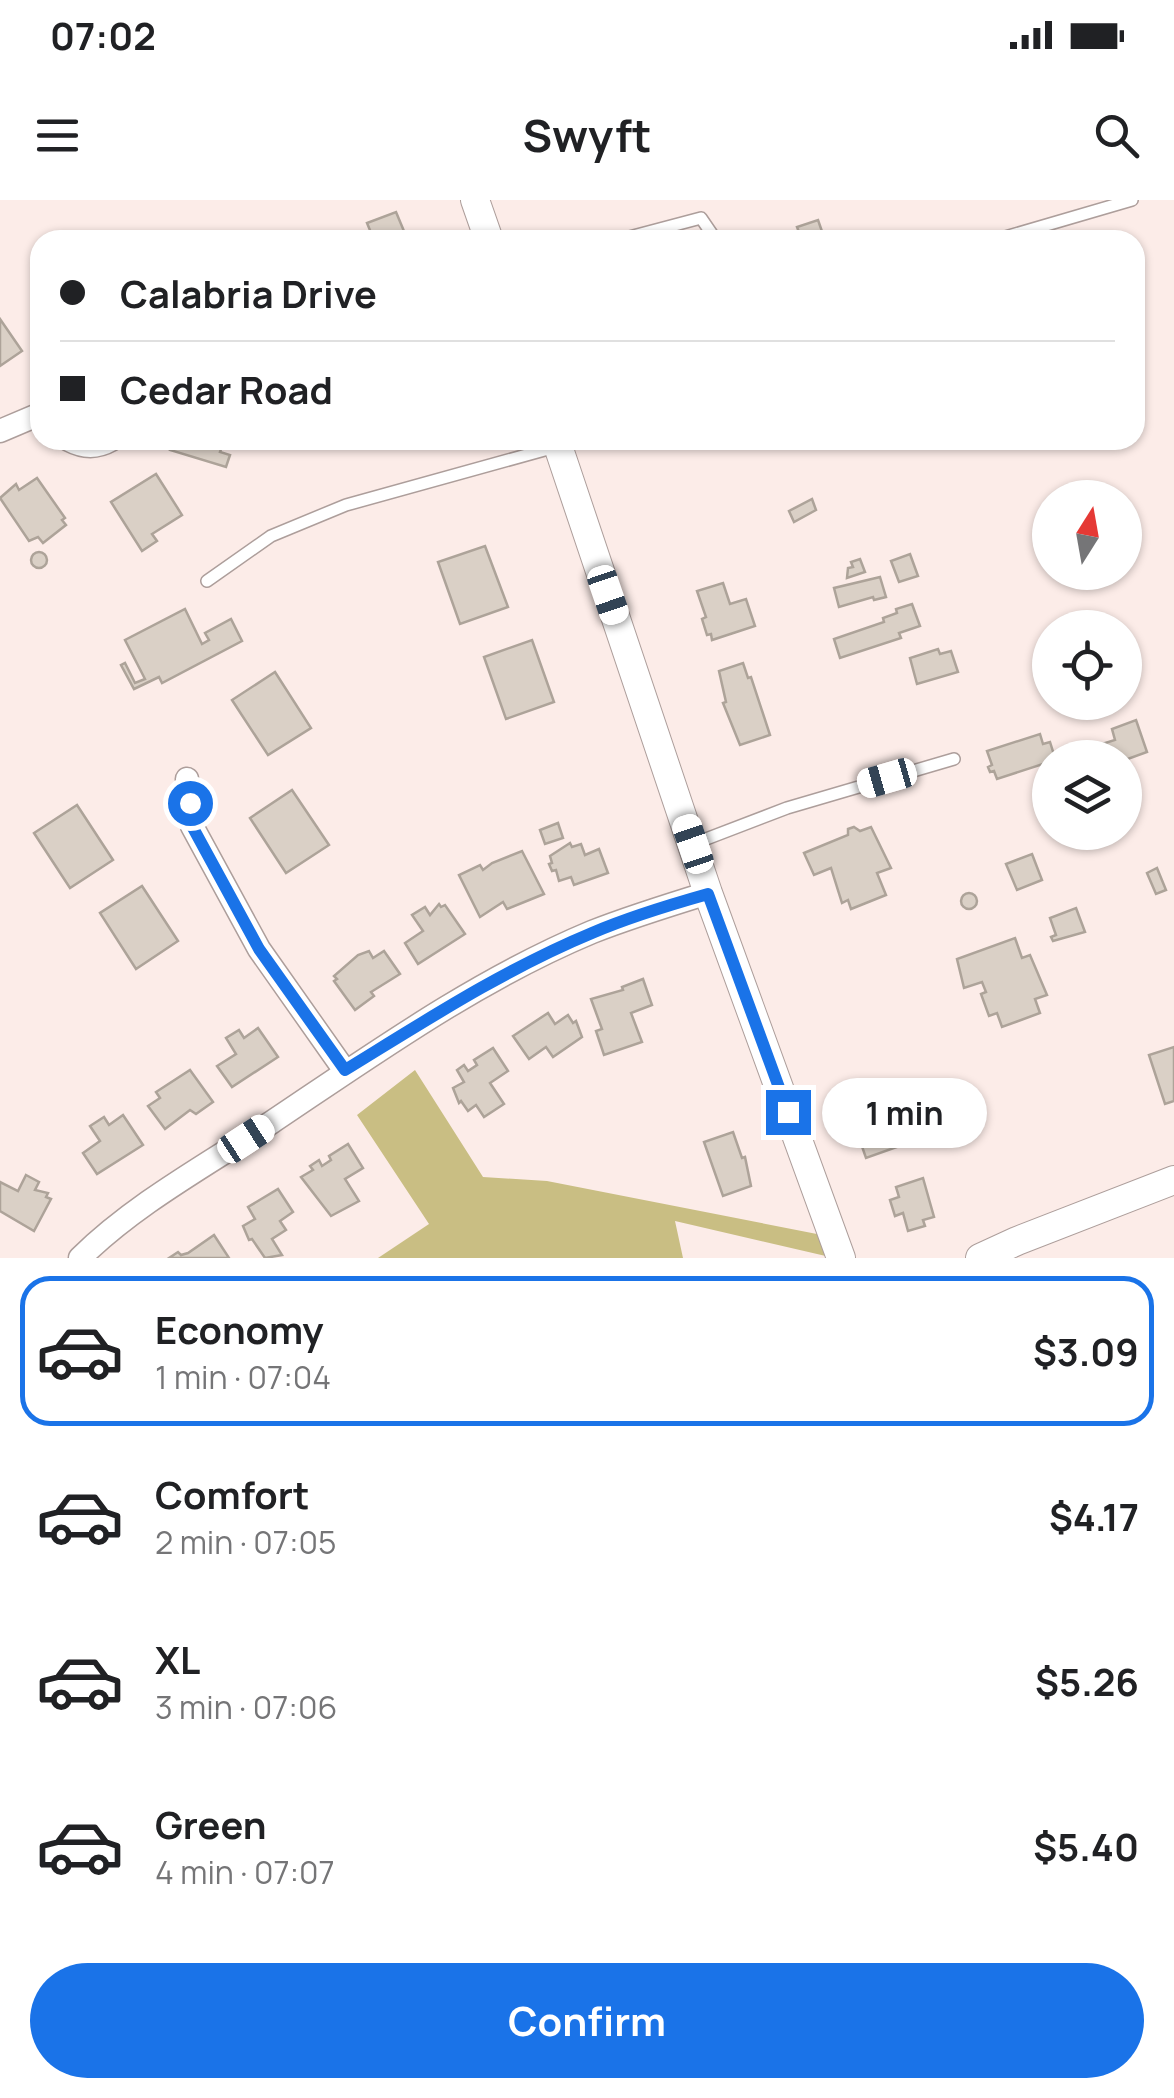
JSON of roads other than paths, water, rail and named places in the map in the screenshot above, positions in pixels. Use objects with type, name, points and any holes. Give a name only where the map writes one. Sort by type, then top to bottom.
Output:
[{"type":"street","points":[[475,200],[486,230]]},
{"type":"street","points":[[0,431],[30,418]]},
{"type":"street","points":[[560,450],[708,894],[841,1258]]},
{"type":"street","points":[[186,779],[192,826],[259,949],[345,1070]]},
{"type":"street","points":[[80,1258],[100,1238],[155,1198],[345,1070],[470,994],[593,932],[708,894]]},
{"type":"street","points":[[980,1258],[1174,1180]]},
{"type":"lane","points":[[1029,230],[1132,200]]},
{"type":"lane","points":[[655,230],[700,218],[709,230]]},
{"type":"lane","points":[[206,581],[270,536],[346,505],[534,450]]},
{"type":"lane","points":[[693,844],[787,808],[954,759]]}]
